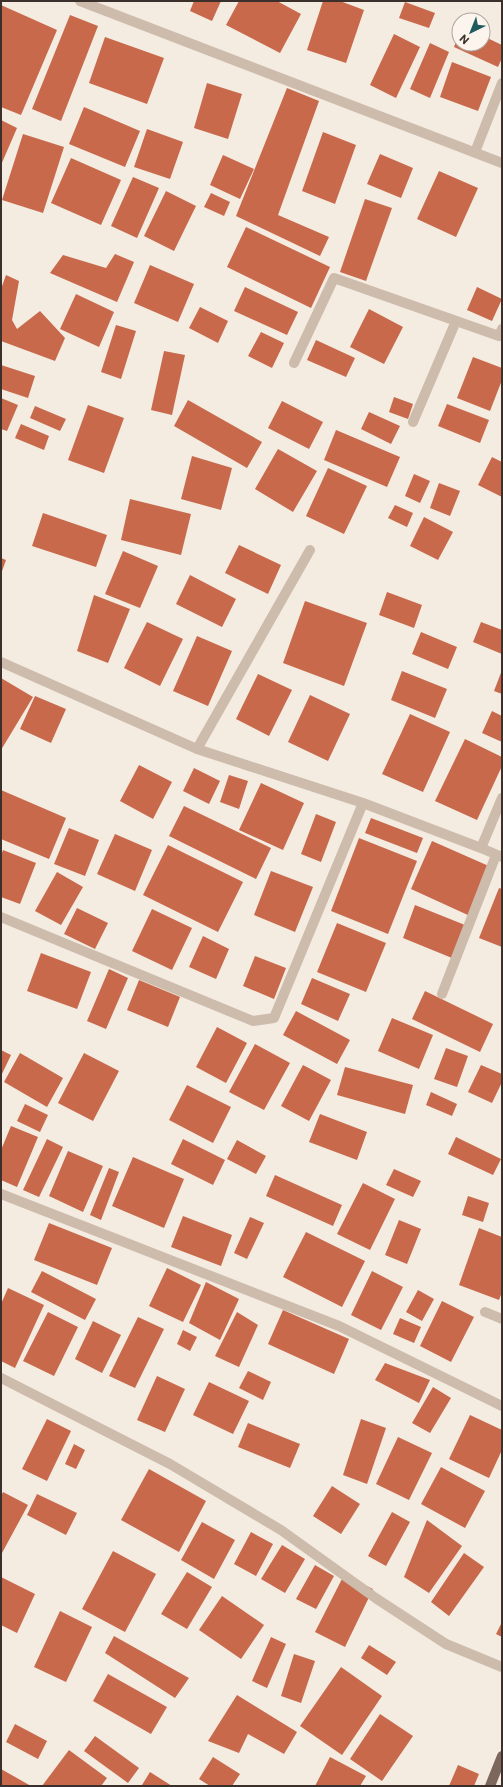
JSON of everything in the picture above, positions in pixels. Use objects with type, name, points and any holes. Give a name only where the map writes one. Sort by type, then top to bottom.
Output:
[{"type":"main road","points":[[490,1786],[502,1756]]},
{"type":"street","points":[[80,1],[502,163]]},
{"type":"street","points":[[475,152],[502,82]]},
{"type":"street","points":[[294,363],[334,278],[499,336],[502,329]]},
{"type":"street","points":[[413,422],[456,321]]},
{"type":"street","points":[[197,749],[310,550]]},
{"type":"street","points":[[1,662],[197,749],[363,803],[499,856],[442,994]]},
{"type":"street","points":[[481,848],[502,798]]},
{"type":"street","points":[[1,917],[253,1021],[274,1018],[363,803]]},
{"type":"street","points":[[1,1194],[339,1326],[502,1406]]},
{"type":"street","points":[[485,1312],[502,1320]]},
{"type":"street","points":[[1,1378],[170,1464],[281,1530],[377,1599],[446,1644],[502,1667]]},
{"type":"building","points":[[194,1],[221,1],[212,21],[190,11]]},
{"type":"building","points":[[239,1],[277,1],[301,14],[280,53],[226,25]]},
{"type":"building","points":[[323,1],[340,1],[364,10],[346,63],[307,50]]},
{"type":"building","points":[[405,2],[435,13],[429,28],[399,18]]},
{"type":"building","points":[[1,5],[57,30],[21,115],[1,107]]},
{"type":"building","points":[[70,15],[98,26],[61,121],[32,109]]},
{"type":"building","points":[[394,34],[420,47],[396,98],[370,85]]},
{"type":"building","points":[[105,37],[164,58],[147,104],[89,83]]},
{"type":"building","points":[[491,40],[502,45],[502,58],[498,67],[465,52],[491,52]]},
{"type":"building","points":[[430,43],[449,52],[430,98],[410,89]]},
{"type":"building","points":[[452,62],[491,77],[478,111],[440,97]]},
{"type":"building","points":[[207,83],[242,94],[228,139],[194,128]]},
{"type":"building","points":[[287,88],[319,101],[278,215],[329,237],[320,256],[236,216]]},
{"type":"building","points":[[84,107],[140,131],[125,167],[69,144]]},
{"type":"building","points":[[1,120],[17,128],[1,165]]},
{"type":"building","points":[[147,129],[183,142],[170,179],[134,167]]},
{"type":"building","points":[[323,132],[356,145],[335,204],[302,191]]},
{"type":"building","points":[[23,134],[64,147],[43,213],[2,200]]},
{"type":"building","points":[[380,154],[413,168],[401,198],[367,184]]},
{"type":"building","points":[[223,155],[254,169],[240,199],[210,185]]},
{"type":"building","points":[[71,158],[121,180],[101,225],[51,203]]},
{"type":"building","points":[[439,171],[478,188],[456,237],[417,219]]},
{"type":"building","points":[[133,177],[159,188],[137,238],[111,226]]},
{"type":"building","points":[[166,191],[196,206],[174,251],[144,236]]},
{"type":"building","points":[[211,193],[230,202],[224,216],[204,207]]},
{"type":"building","points":[[365,199],[392,208],[366,281],[340,272]]},
{"type":"building","points":[[246,227],[330,267],[311,308],[227,267]]},
{"type":"building","points":[[115,254],[134,262],[117,302],[50,273],[63,255],[106,268]]},
{"type":"building","points":[[150,265],[194,284],[178,322],[134,303]]},
{"type":"building","points":[[6,275],[19,281],[12,320],[17,329],[40,311],[65,338],[55,361],[1,341],[1,289]]},
{"type":"building","points":[[245,287],[298,312],[287,335],[234,311]]},
{"type":"building","points":[[477,287],[502,299],[492,321],[467,310]]},
{"type":"building","points":[[76,294],[114,312],[99,347],[60,329]]},
{"type":"building","points":[[200,307],[228,321],[218,343],[189,328]]},
{"type":"building","points":[[369,309],[403,327],[384,364],[350,347]]},
{"type":"building","points":[[116,325],[136,331],[121,379],[101,372]]},
{"type":"building","points":[[261,332],[284,343],[272,368],[248,356]]},
{"type":"building","points":[[316,340],[355,358],[346,377],[307,360]]},
{"type":"building","points":[[164,351],[185,355],[172,415],[151,410]]},
{"type":"building","points":[[473,357],[502,368],[502,380],[490,411],[457,398]]},
{"type":"building","points":[[1,365],[35,376],[28,398],[1,389]]},
{"type":"building","points":[[394,397],[413,404],[408,419],[389,412]]},
{"type":"building","points":[[1,398],[18,405],[7,431],[1,429]]},
{"type":"building","points":[[188,400],[262,442],[247,468],[174,426]]},
{"type":"building","points":[[282,401],[323,422],[309,449],[268,428]]},
{"type":"building","points":[[447,404],[489,420],[480,443],[438,426]]},
{"type":"building","points":[[88,405],[124,418],[104,473],[68,460]]},
{"type":"building","points":[[35,406],[66,419],[60,431],[30,418]]},
{"type":"building","points":[[369,412],[400,426],[391,444],[361,429]]},
{"type":"building","points":[[21,424],[49,436],[44,450],[15,438]]},
{"type":"building","points":[[336,430],[400,457],[387,487],[324,460]]},
{"type":"building","points":[[278,449],[317,471],[293,512],[255,489]]},
{"type":"building","points":[[192,456],[232,468],[221,510],[181,499]]},
{"type":"building","points":[[492,457],[502,462],[502,497],[478,485]]},
{"type":"building","points":[[328,468],[367,486],[344,534],[306,516]]},
{"type":"building","points":[[414,474],[430,481],[420,503],[405,496]]},
{"type":"building","points":[[439,483],[460,491],[450,516],[430,508]]},
{"type":"building","points":[[130,499],[191,514],[181,555],[121,540]]},
{"type":"building","points":[[395,505],[413,513],[407,527],[388,518]]},
{"type":"building","points":[[43,513],[107,535],[96,567],[32,546]]},
{"type":"building","points":[[424,517],[453,532],[438,560],[410,546]]},
{"type":"building","points":[[239,545],[281,565],[268,594],[225,573]]},
{"type":"building","points":[[123,551],[158,566],[140,608],[105,594]]},
{"type":"building","points":[[1,558],[6,560],[1,574]]},
{"type":"building","points":[[190,575],[236,599],[222,627],[176,604]]},
{"type":"building","points":[[387,592],[422,605],[414,628],[379,615]]},
{"type":"building","points":[[94,595],[130,609],[108,663],[77,651]]},
{"type":"building","points":[[305,601],[367,623],[344,686],[283,663]]},
{"type":"building","points":[[147,622],[183,639],[160,686],[124,668]]},
{"type":"building","points":[[481,622],[502,630],[502,654],[473,642]]},
{"type":"building","points":[[421,632],[457,647],[448,669],[412,654]]},
{"type":"building","points":[[197,636],[232,651],[208,706],[173,691]]},
{"type":"building","points":[[502,670],[502,694],[494,691]]},
{"type":"building","points":[[402,671],[447,689],[435,718],[391,700]]},
{"type":"building","points":[[258,674],[292,690],[269,736],[236,719]]},
{"type":"building","points":[[1,678],[33,697],[1,750]]},
{"type":"building","points":[[310,695],[350,714],[328,761],[288,742]]},
{"type":"building","points":[[35,696],[66,709],[51,743],[20,729]]},
{"type":"building","points":[[492,711],[502,716],[502,742],[482,733]]},
{"type":"building","points":[[410,714],[450,732],[423,792],[382,774]]},
{"type":"building","points":[[465,739],[502,757],[502,766],[477,820],[435,801]]},
{"type":"building","points":[[139,765],[172,782],[153,819],[120,801]]},
{"type":"building","points":[[194,768],[220,781],[209,804],[183,791]]},
{"type":"building","points":[[229,775],[248,781],[239,809],[220,802]]},
{"type":"building","points":[[261,783],[304,803],[283,850],[239,830]]},
{"type":"building","points":[[1,790],[66,818],[49,859],[1,839]]},
{"type":"building","points":[[184,806],[271,848],[256,879],[169,836]]},
{"type":"building","points":[[316,814],[336,822],[321,862],[301,854]]},
{"type":"building","points":[[371,818],[423,838],[417,853],[365,833]]},
{"type":"building","points":[[69,828],[99,840],[85,876],[54,864]]},
{"type":"building","points":[[115,834],[152,850],[135,891],[97,874]]},
{"type":"building","points":[[359,838],[417,861],[388,934],[331,911]]},
{"type":"building","points":[[432,841],[491,867],[470,916],[411,889]]},
{"type":"building","points":[[168,845],[243,882],[218,932],[143,895]]},
{"type":"building","points":[[3,850],[36,863],[20,904],[1,897],[1,855]]},
{"type":"building","points":[[271,871],[313,887],[295,932],[254,915]]},
{"type":"building","points":[[57,872],[83,887],[61,925],[35,911]]},
{"type":"building","points":[[499,888],[502,889],[502,947],[479,938]]},
{"type":"building","points":[[415,905],[465,925],[452,958],[403,938]]},
{"type":"building","points":[[77,908],[108,923],[95,949],[64,934]]},
{"type":"building","points":[[152,909],[192,928],[172,970],[132,951]]},
{"type":"building","points":[[337,923],[386,943],[366,992],[317,972]]},
{"type":"building","points":[[203,936],[229,949],[216,979],[189,967]]},
{"type":"building","points":[[41,953],[91,972],[77,1009],[27,991]]},
{"type":"building","points":[[255,956],[286,968],[274,999],[243,986]]},
{"type":"building","points":[[109,969],[128,978],[106,1029],[87,1021]]},
{"type":"building","points":[[312,978],[350,994],[338,1021],[301,1004]]},
{"type":"building","points":[[139,980],[180,997],[168,1027],[127,1010]]},
{"type":"building","points":[[425,991],[493,1024],[480,1052],[412,1019]]},
{"type":"building","points":[[296,1011],[350,1040],[337,1064],[283,1035]]},
{"type":"building","points":[[392,1018],[433,1035],[419,1069],[378,1051]]},
{"type":"building","points":[[217,1027],[247,1043],[226,1083],[196,1067]]},
{"type":"building","points":[[255,1044],[290,1063],[264,1110],[229,1092]]},
{"type":"building","points":[[446,1048],[468,1056],[457,1087],[434,1079]]},
{"type":"building","points":[[1,1050],[11,1055],[1,1076]]},
{"type":"building","points":[[20,1053],[63,1078],[47,1107],[4,1082]]},
{"type":"building","points":[[84,1053],[119,1071],[93,1121],[58,1103]]},
{"type":"building","points":[[303,1065],[331,1080],[309,1121],[281,1106]]},
{"type":"building","points":[[481,1065],[502,1074],[502,1082],[492,1103],[468,1092]]},
{"type":"building","points":[[345,1067],[413,1085],[405,1114],[337,1095]]},
{"type":"building","points":[[187,1085],[231,1107],[213,1143],[169,1120]]},
{"type":"building","points":[[431,1092],[457,1104],[452,1116],[426,1105]]},
{"type":"building","points":[[25,1104],[48,1115],[40,1132],[17,1121]]},
{"type":"building","points":[[320,1114],[367,1132],[357,1160],[309,1142]]},
{"type":"building","points":[[11,1126],[38,1137],[17,1187],[1,1180],[1,1150]]},
{"type":"building","points":[[456,1137],[501,1159],[493,1175],[448,1154]]},
{"type":"building","points":[[47,1139],[63,1147],[39,1197],[23,1190]]},
{"type":"building","points":[[183,1139],[225,1160],[213,1185],[171,1164]]},
{"type":"building","points":[[237,1140],[266,1156],[256,1174],[227,1159]]},
{"type":"building","points":[[68,1151],[103,1166],[83,1212],[49,1196]]},
{"type":"building","points":[[133,1157],[184,1179],[164,1228],[112,1206]]},
{"type":"building","points":[[109,1168],[119,1172],[101,1220],[90,1215]]},
{"type":"building","points":[[394,1169],[421,1181],[413,1197],[386,1185]]},
{"type":"building","points":[[275,1175],[342,1205],[333,1226],[266,1196]]},
{"type":"building","points":[[363,1183],[395,1199],[370,1250],[337,1234]]},
{"type":"building","points":[[468,1196],[489,1203],[483,1222],[462,1215]]},
{"type":"building","points":[[183,1216],[232,1235],[221,1266],[171,1247]]},
{"type":"building","points":[[250,1217],[264,1223],[247,1259],[234,1253]]},
{"type":"building","points":[[399,1220],[421,1229],[407,1264],[385,1255]]},
{"type":"building","points":[[49,1223],[112,1248],[97,1285],[34,1260]]},
{"type":"building","points":[[479,1228],[502,1237],[502,1292],[499,1300],[459,1285]]},
{"type":"building","points":[[306,1232],[365,1261],[342,1307],[283,1277]]},
{"type":"building","points":[[167,1268],[201,1285],[183,1322],[149,1306]]},
{"type":"building","points":[[42,1271],[96,1299],[85,1320],[31,1292]]},
{"type":"building","points":[[372,1271],[403,1287],[381,1330],[351,1315]]},
{"type":"building","points":[[206,1282],[239,1299],[220,1340],[189,1323]]},
{"type":"building","points":[[8,1288],[44,1305],[15,1368],[1,1361],[1,1304]]},
{"type":"building","points":[[418,1290],[434,1299],[422,1321],[406,1312]]},
{"type":"building","points":[[442,1301],[474,1317],[451,1362],[420,1346]]},
{"type":"building","points":[[283,1310],[349,1339],[334,1374],[268,1344]]},
{"type":"building","points":[[48,1312],[78,1327],[54,1376],[23,1361]]},
{"type":"building","points":[[237,1312],[258,1325],[239,1367],[215,1356]]},
{"type":"building","points":[[138,1317],[164,1329],[135,1388],[109,1376]]},
{"type":"building","points":[[400,1318],[421,1327],[414,1343],[393,1334]]},
{"type":"building","points":[[93,1321],[121,1335],[102,1373],[75,1359]]},
{"type":"building","points":[[183,1330],[197,1337],[190,1351],[177,1344]]},
{"type":"building","points":[[385,1363],[430,1380],[419,1403],[375,1380]]},
{"type":"building","points":[[248,1371],[271,1382],[263,1400],[239,1388]]},
{"type":"building","points":[[157,1376],[185,1389],[165,1432],[137,1420]]},
{"type":"building","points":[[209,1382],[249,1401],[233,1434],[193,1415]]},
{"type":"building","points":[[433,1387],[451,1398],[430,1433],[412,1423]]},
{"type":"building","points":[[470,1415],[502,1430],[502,1450],[489,1478],[449,1459]]},
{"type":"building","points":[[47,1419],[71,1431],[47,1481],[22,1469]]},
{"type":"building","points":[[361,1419],[386,1428],[367,1484],[343,1475]]},
{"type":"building","points":[[248,1423],[300,1444],[290,1468],[238,1447]]},
{"type":"building","points":[[398,1437],[432,1453],[409,1500],[376,1484]]},
{"type":"building","points":[[74,1444],[85,1450],[76,1469],[65,1464]]},
{"type":"building","points":[[441,1467],[485,1491],[465,1528],[421,1504]]},
{"type":"building","points":[[149,1469],[206,1501],[179,1552],[121,1520]]},
{"type":"building","points":[[332,1486],[360,1504],[341,1534],[313,1516]]},
{"type":"building","points":[[3,1492],[28,1505],[2,1553],[1,1496]]},
{"type":"building","points":[[37,1494],[77,1513],[66,1535],[27,1515]]},
{"type":"building","points":[[392,1512],[410,1522],[386,1566],[368,1556]]},
{"type":"building","points":[[427,1520],[462,1546],[429,1593],[404,1577]]},
{"type":"building","points":[[202,1522],[235,1540],[214,1579],[181,1560]]},
{"type":"building","points":[[251,1532],[273,1544],[256,1576],[234,1564]]},
{"type":"building","points":[[282,1545],[305,1559],[285,1593],[261,1579]]},
{"type":"building","points":[[113,1551],[156,1574],[125,1632],[82,1609]]},
{"type":"building","points":[[464,1553],[484,1567],[449,1616],[431,1602]]},
{"type":"building","points":[[315,1565],[334,1576],[316,1609],[296,1599]]},
{"type":"building","points":[[187,1572],[212,1587],[187,1629],[161,1614]]},
{"type":"building","points":[[344,1575],[373,1589],[345,1647],[315,1632]]},
{"type":"building","points":[[1,1577],[35,1594],[17,1633],[1,1625]]},
{"type":"building","points":[[222,1596],[264,1625],[241,1659],[199,1630]]},
{"type":"building","points":[[60,1611],[92,1627],[66,1682],[34,1667]]},
{"type":"building","points":[[502,1622],[502,1637],[496,1634]]},
{"type":"building","points":[[114,1636],[189,1678],[175,1698],[105,1653]]},
{"type":"building","points":[[271,1637],[286,1644],[267,1688],[252,1681]]},
{"type":"building","points":[[369,1645],[396,1662],[387,1675],[361,1658]]},
{"type":"building","points":[[294,1654],[315,1661],[301,1703],[281,1696]]},
{"type":"building","points":[[341,1667],[382,1696],[342,1755],[300,1726]]},
{"type":"building","points":[[108,1674],[167,1707],[151,1734],[93,1701]]},
{"type":"building","points":[[237,1695],[297,1732],[284,1754],[248,1734],[239,1753],[208,1741]]},
{"type":"building","points":[[380,1714],[413,1736],[382,1781],[350,1759]]},
{"type":"building","points":[[15,1724],[47,1741],[38,1759],[6,1742]]},
{"type":"building","points":[[95,1736],[139,1768],[128,1783],[84,1751]]},
{"type":"building","points":[[69,1750],[107,1778],[101,1786],[42,1786]]},
{"type":"building","points":[[213,1757],[240,1774],[232,1786],[210,1786],[199,1779]]},
{"type":"building","points":[[330,1757],[366,1776],[360,1786],[315,1786]]},
{"type":"building","points":[[458,1765],[479,1774],[474,1786],[449,1786]]},
{"type":"building","points":[[1,1769],[31,1786],[1,1786]]},
{"type":"building","points":[[150,1772],[172,1786],[142,1785]]}]
